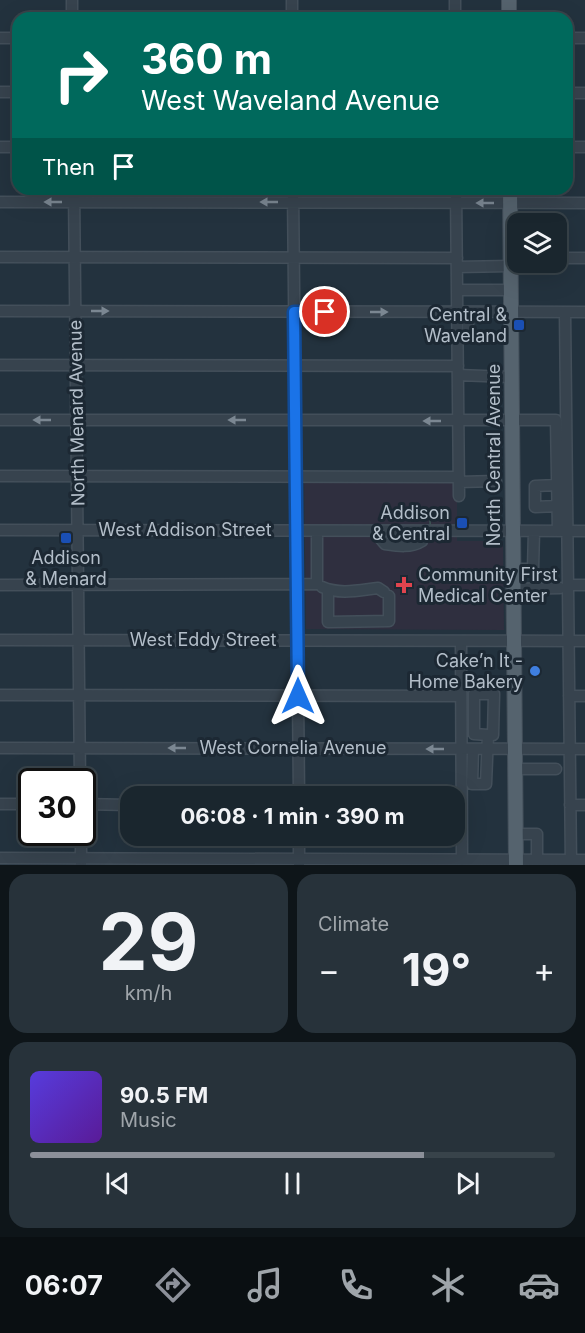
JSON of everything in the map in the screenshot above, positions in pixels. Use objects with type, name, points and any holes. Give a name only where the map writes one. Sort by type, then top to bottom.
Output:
[{"type":"main road","name":"North Central Avenue","points":[[510,196],[511,213]]},
{"type":"main road","name":"North Central Avenue","points":[[512,273],[512,589],[516,862]]},
{"type":"street","name":"North Menard Avenue","points":[[74,195],[80,768]]},
{"type":"street","points":[[293,195],[298,786]]},
{"type":"street","points":[[456,195],[457,290],[468,336]]},
{"type":"street","points":[[0,202],[456,203],[510,196],[585,202]]},
{"type":"street","points":[[0,257],[294,257],[457,262],[507,260]]},
{"type":"street","points":[[567,258],[585,258]]},
{"type":"street","points":[[457,290],[511,290]]},
{"type":"street","points":[[0,311],[585,312]]},
{"type":"street","points":[[459,496],[458,371],[463,312]]},
{"type":"street","points":[[565,312],[563,531],[564,587],[569,640],[571,863]]},
{"type":"street","points":[[0,365],[295,366],[458,371],[511,377]]},
{"type":"street","points":[[0,420],[556,420],[558,506],[563,531]]},
{"type":"street","points":[[0,476],[296,477],[496,482]]},
{"type":"street","points":[[557,485],[535,486],[535,507],[558,506]]},
{"type":"street","name":"West Addison Street","points":[[0,530],[585,531]]},
{"type":"street","points":[[317,531],[317,584]]},
{"type":"street","points":[[512,569],[533,569],[534,531]]},
{"type":"street","points":[[0,585],[317,584],[328,590],[350,592],[378,588],[386,594],[389,621],[328,622],[328,590]]},
{"type":"street","points":[[512,589],[585,585]]},
{"type":"street","name":"West Eddy Street","points":[[0,640],[585,640]]},
{"type":"street","points":[[459,786],[461,641]]},
{"type":"street","points":[[0,695],[461,696]]},
{"type":"street","points":[[569,696],[585,696]]},
{"type":"street","points":[[473,749],[472,784],[486,783],[490,735]]},
{"type":"street","name":"West Cornelia Avenue","points":[[0,748],[585,749]]},
{"type":"street","points":[[514,769],[551,769],[546,749]]},
{"type":"street","points":[[0,804],[18,804]]},
{"type":"street","points":[[96,804],[120,804]]},
{"type":"street","points":[[570,805],[585,805]]},
{"type":"street","points":[[515,834],[537,834],[537,860]]},
{"type":"street","points":[[81,846],[81,862]]},
{"type":"street","points":[[299,846],[299,862]]},
{"type":"street","points":[[458,846],[458,862]]},
{"type":"street","points":[[0,858],[81,862],[516,862],[537,860],[571,863],[585,860]]},
{"type":"path","points":[[430,520],[431,547]]},
{"type":"shaded area","name":"Community First Medical Center","points":[[304,477],[457,477],[457,541],[503,541],[504,630],[306,629]]},
{"type":"place","name":"Central & Waveland","points":[[519,325]]},
{"type":"place","name":"Addison & Central","points":[[462,523]]},
{"type":"place","name":"Addison & Menard","points":[[66,538]]},
{"type":"place","name":"Community First Medical Center","points":[[404,585]]},
{"type":"place","name":"Cake’n It - Home Bakery","points":[[535,671]]},
{"type":"route","points":[[298,696],[294,312],[325,312]]}]
